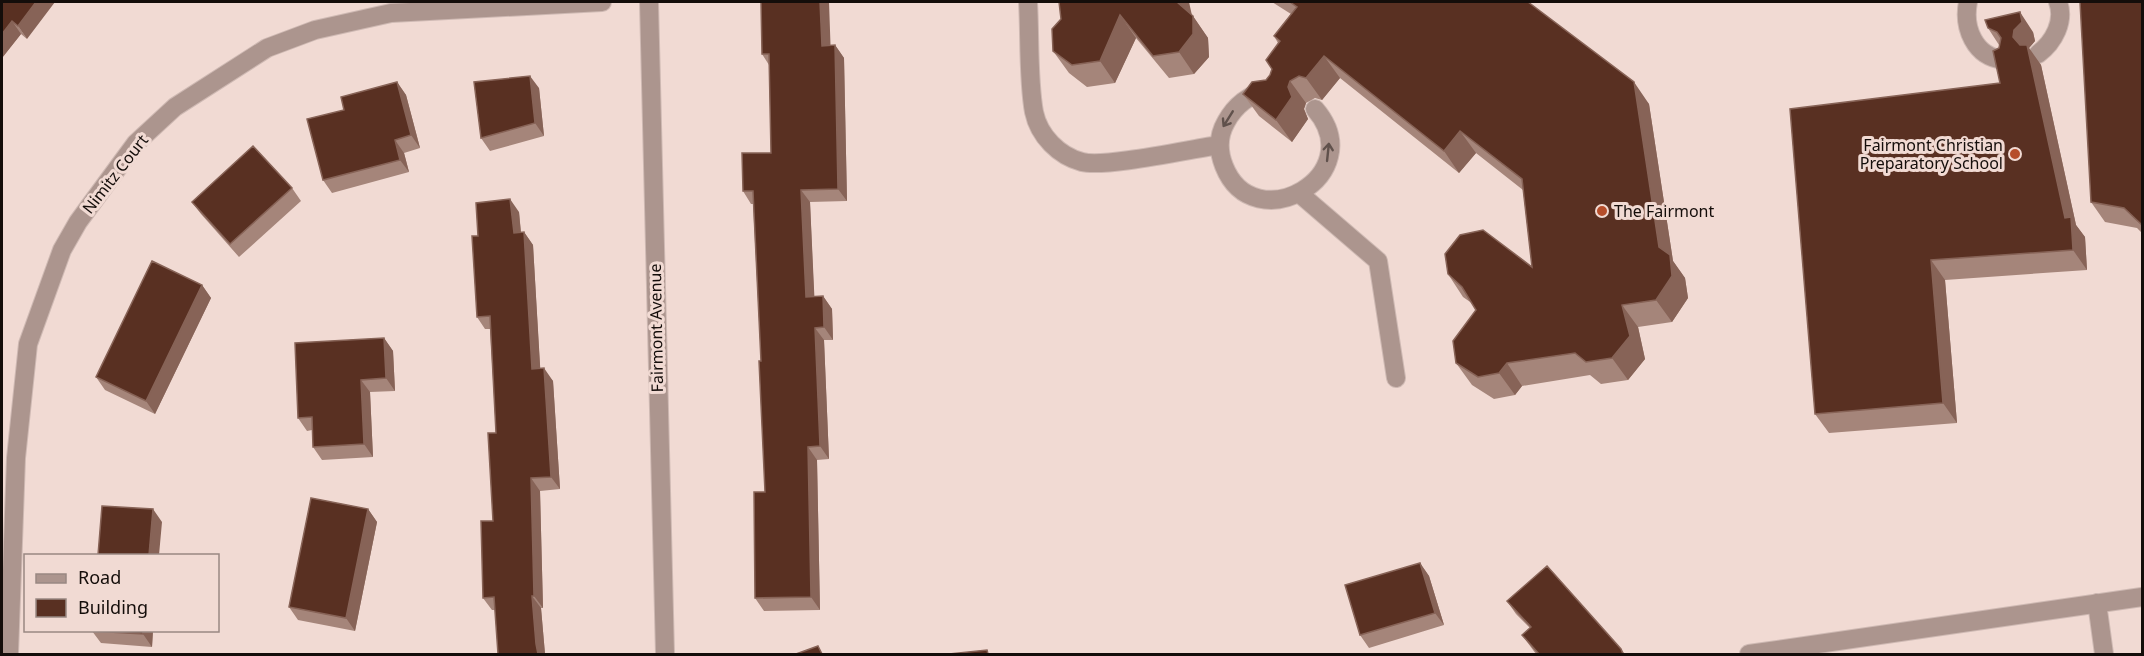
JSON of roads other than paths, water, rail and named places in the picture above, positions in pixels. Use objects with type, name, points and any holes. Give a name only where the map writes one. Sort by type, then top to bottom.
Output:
[{"type":"street","name":"Nimitz Court","points":[[9,654],[16,458],[28,344],[62,250],[78,222],[136,143],[175,107],[267,48],[315,30],[391,13],[602,2]]},
{"type":"street","name":"Fairmont Avenue","points":[[649,2],[665,654]]},
{"type":"street","points":[[1028,2],[1034,112],[1042,134],[1059,152],[1084,163],[1115,161],[1219,145]]},
{"type":"street","points":[[1968,2],[1965,16],[1968,31],[1976,45],[1996,59],[2004,60]]},
{"type":"street","points":[[2038,54],[2053,39],[2060,21],[2058,2]]},
{"type":"street","points":[[1276,92],[1263,92],[1245,99],[1230,113],[1222,129],[1219,145],[1227,174],[1248,194],[1272,201],[1300,194],[1320,177],[1328,161],[1328,131],[1323,118],[1315,109]]},
{"type":"street","points":[[1300,194],[1378,261],[1396,378]]},
{"type":"street","points":[[1749,654],[2142,597]]},
{"type":"street","points":[[2097,603],[2104,654]]},
{"type":"place","name":"Fairmont Christian Preparatory School","points":[[2015,154]]},
{"type":"place","name":"The Fairmont","points":[[1602,211]]}]
